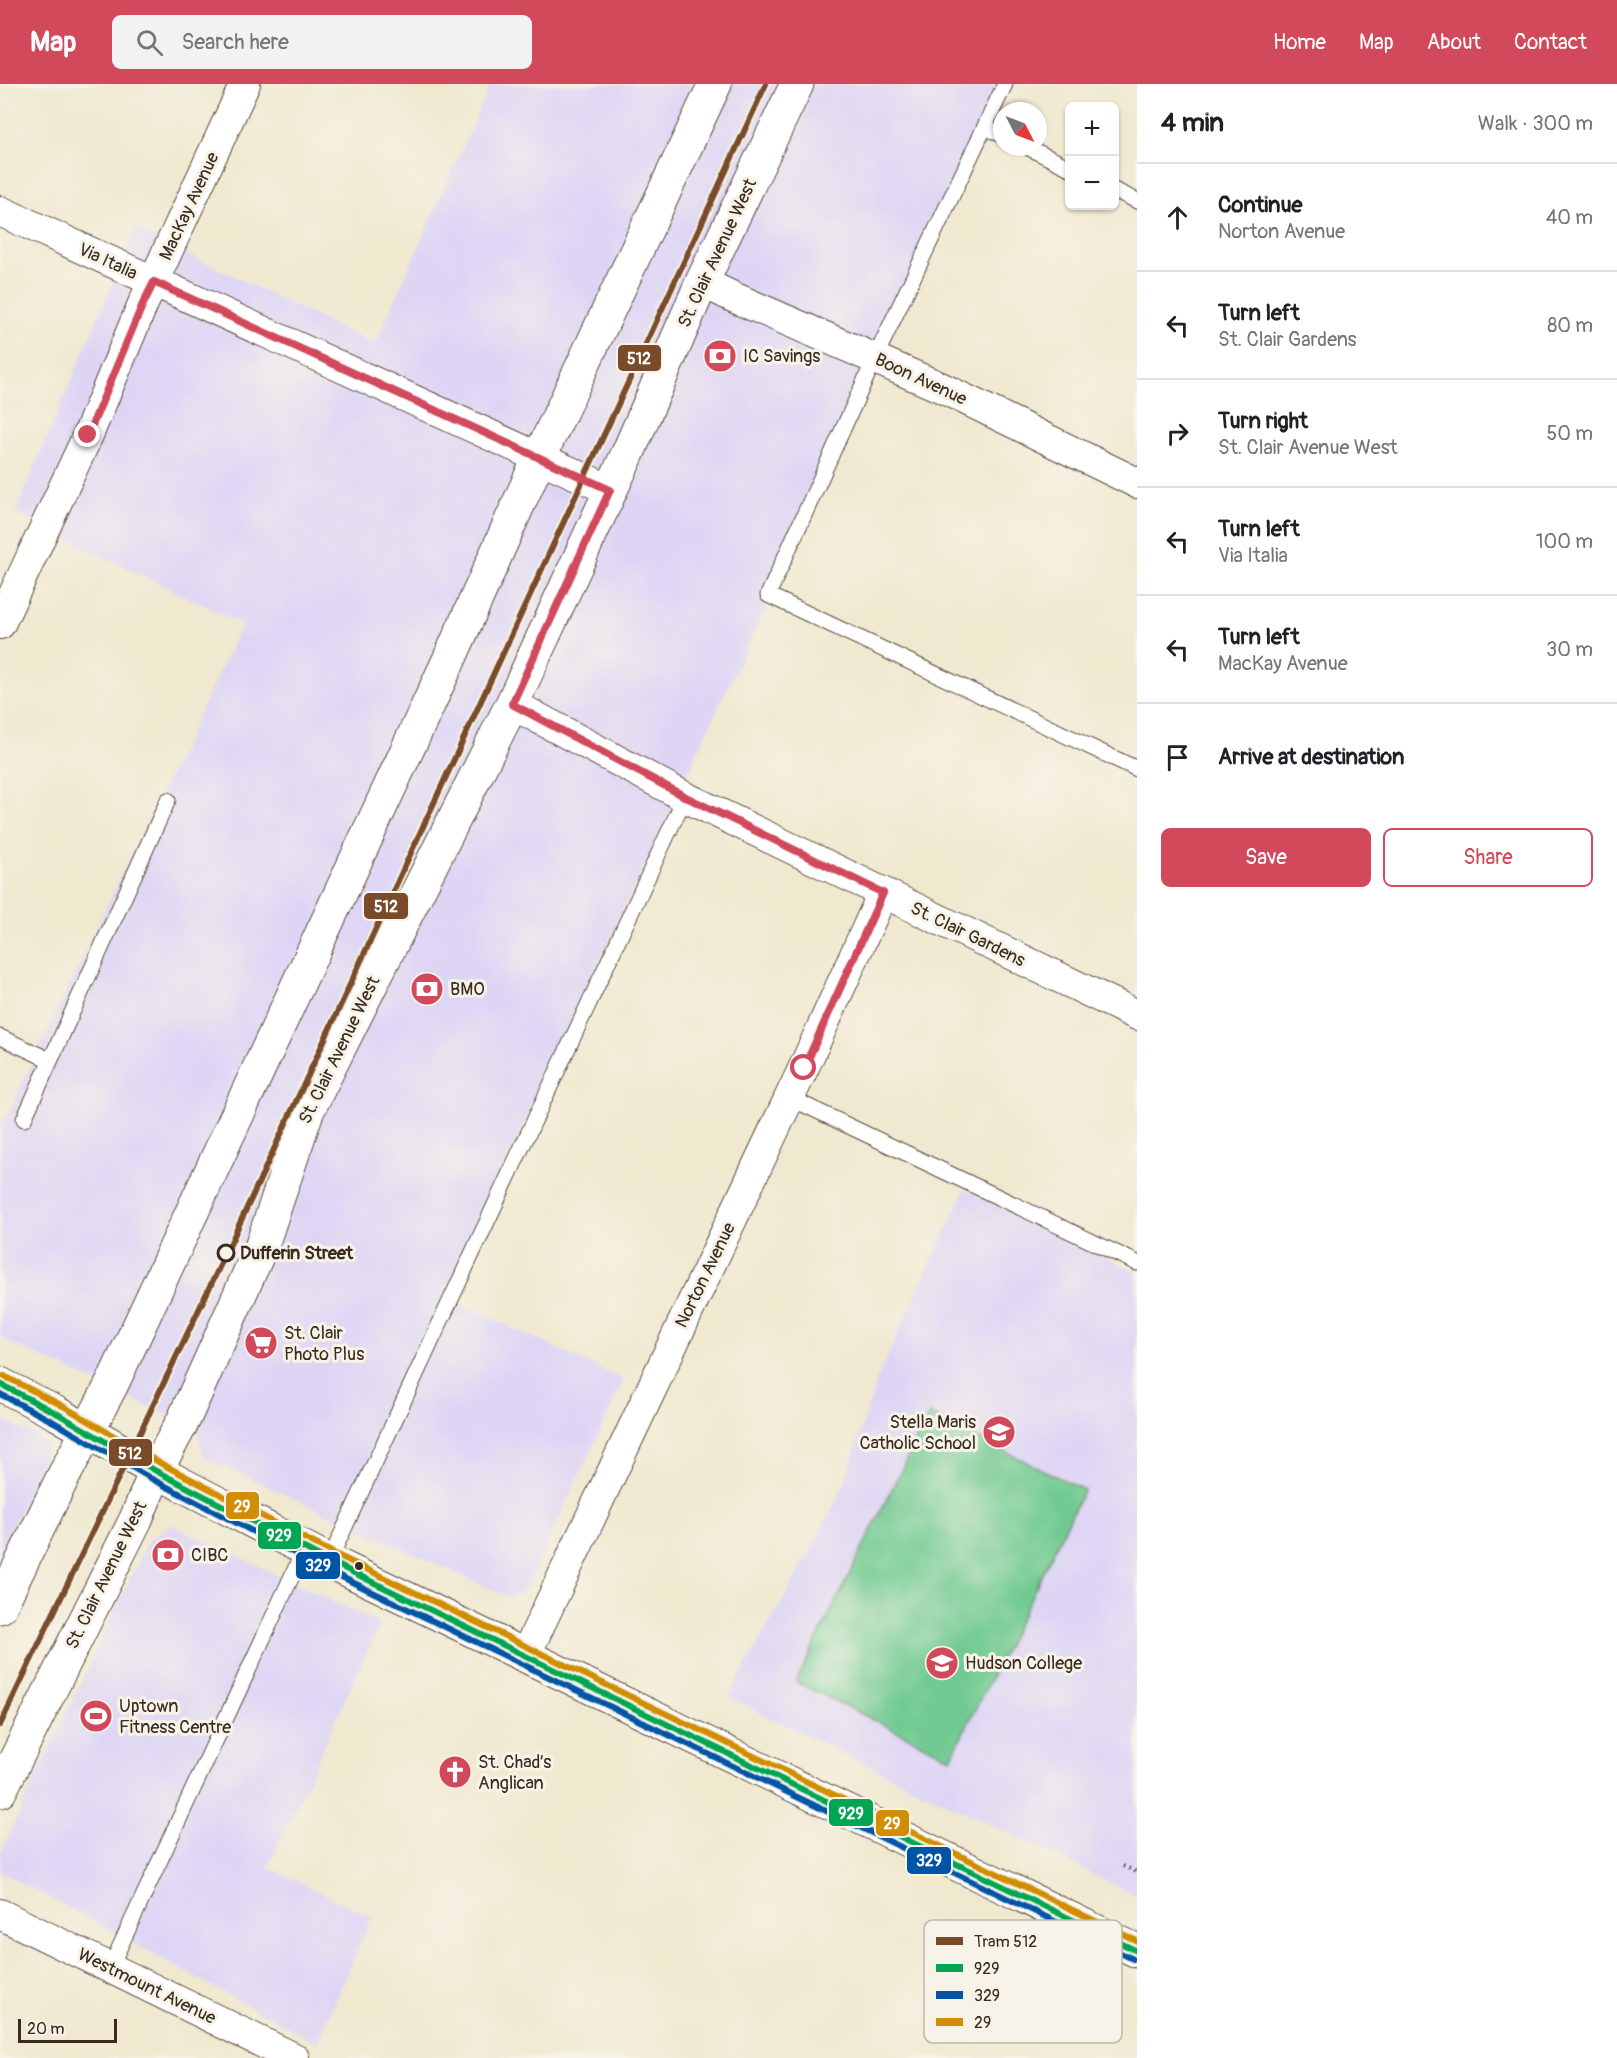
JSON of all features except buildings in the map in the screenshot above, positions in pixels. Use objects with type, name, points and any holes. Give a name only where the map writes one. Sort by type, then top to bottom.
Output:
[{"type":"main road","points":[[0,1607],[112,1384],[449,660],[539,458],[715,84]]},
{"type":"main road","name":"St. Clair Avenue West","points":[[0,1791],[184,1419],[262,1245],[307,1112],[512,704],[628,453],[702,282],[797,84]]},
{"type":"main road","points":[[0,1384],[58,1414],[156,1472],[317,1554],[1073,1920]]},
{"type":"main road","points":[[1122,1944],[1137,1951]]},
{"type":"street","name":"MacKay Avenue","points":[[0,624],[88,435],[142,306],[245,84]]},
{"type":"street","name":"Via Italia","points":[[0,211],[610,490]]},
{"type":"street","name":"Boon Avenue","points":[[702,282],[940,387],[1137,483]]},
{"type":"street","name":"St. Clair Gardens","points":[[512,704],[686,797],[1137,1015]]},
{"type":"street","name":"Norton Avenue","points":[[525,1656],[790,1098],[883,893]]},
{"type":"street","name":"Westmount Avenue","points":[[0,1914],[294,2058]]},
{"type":"lane","points":[[1005,84],[875,358],[768,595],[1137,769]]},
{"type":"lane","points":[[985,127],[993,131]]},
{"type":"lane","points":[[1045,156],[1065,166]]},
{"type":"lane","points":[[1119,192],[1137,201]]},
{"type":"lane","points":[[110,1968],[317,1554],[686,797]]},
{"type":"lane","points":[[24,1119],[168,800]]},
{"type":"lane","points":[[0,1037],[50,1060]]},
{"type":"lane","points":[[790,1098],[1137,1263]]},
{"type":"path","points":[[1123,1866],[1137,1872]]},
{"type":"shaded area","points":[[491,84],[1010,84],[1002,102],[993,102],[993,120],[447,1288],[461,1304],[624,1380],[528,1584],[521,1593],[508,1597],[204,1457],[197,1429],[0,1338],[0,1121],[4,1122],[242,624],[15,513],[136,229],[375,345]]},
{"type":"shaded area","points":[[965,1189],[1137,1272],[1137,1896],[728,1697],[809,1554],[844,1485],[877,1379]]},
{"type":"shaded area","points":[[0,1419],[31,1433],[49,1445],[0,1557]]},
{"type":"shaded area","points":[[173,1525],[380,1624],[268,1867],[372,1917],[317,2043],[0,1871],[0,1853],[149,1539]]},
{"type":"green space","points":[[929,1414],[1084,1490],[951,1758],[796,1682]]},
{"type":"tram line","name":"512","points":[[0,1725],[226,1253],[766,84]]},
{"type":"transit line","name":"29","points":[[4,1376],[63,1406],[160,1463],[333,1553],[1093,1920]]},
{"type":"transit line","name":"929","points":[[0,1384],[58,1414],[156,1471],[329,1561],[1073,1920]]},
{"type":"transit line","name":"329","points":[[0,1394],[54,1422],[152,1479],[325,1569],[1052,1920]]},
{"type":"transit line","name":"29","points":[[1122,1934],[1137,1941]]},
{"type":"transit line","name":"929","points":[[1122,1944],[1137,1951]]},
{"type":"transit line","name":"329","points":[[1122,1954],[1133,1959]]},
{"type":"place","name":"IC Savings","points":[[720,356]]},
{"type":"place","name":"BMO","points":[[427,989]]},
{"type":"place","name":"Dufferin Street","points":[[226,1253]]},
{"type":"place","name":"St. Clair Photo Plus","points":[[261,1343]]},
{"type":"place","name":"Stella Maris Catholic School","points":[[999,1432]]},
{"type":"place","name":"CIBC","points":[[168,1555]]},
{"type":"place","name":"Hudson College","points":[[942,1663]]},
{"type":"place","name":"Uptown Fitness Centre","points":[[96,1716]]},
{"type":"place","name":"St. Chad’s Anglican","points":[[455,1772]]},
{"type":"route","points":[[88,435],[154,282],[610,490],[512,704],[686,797],[883,893],[804,1068]]}]
